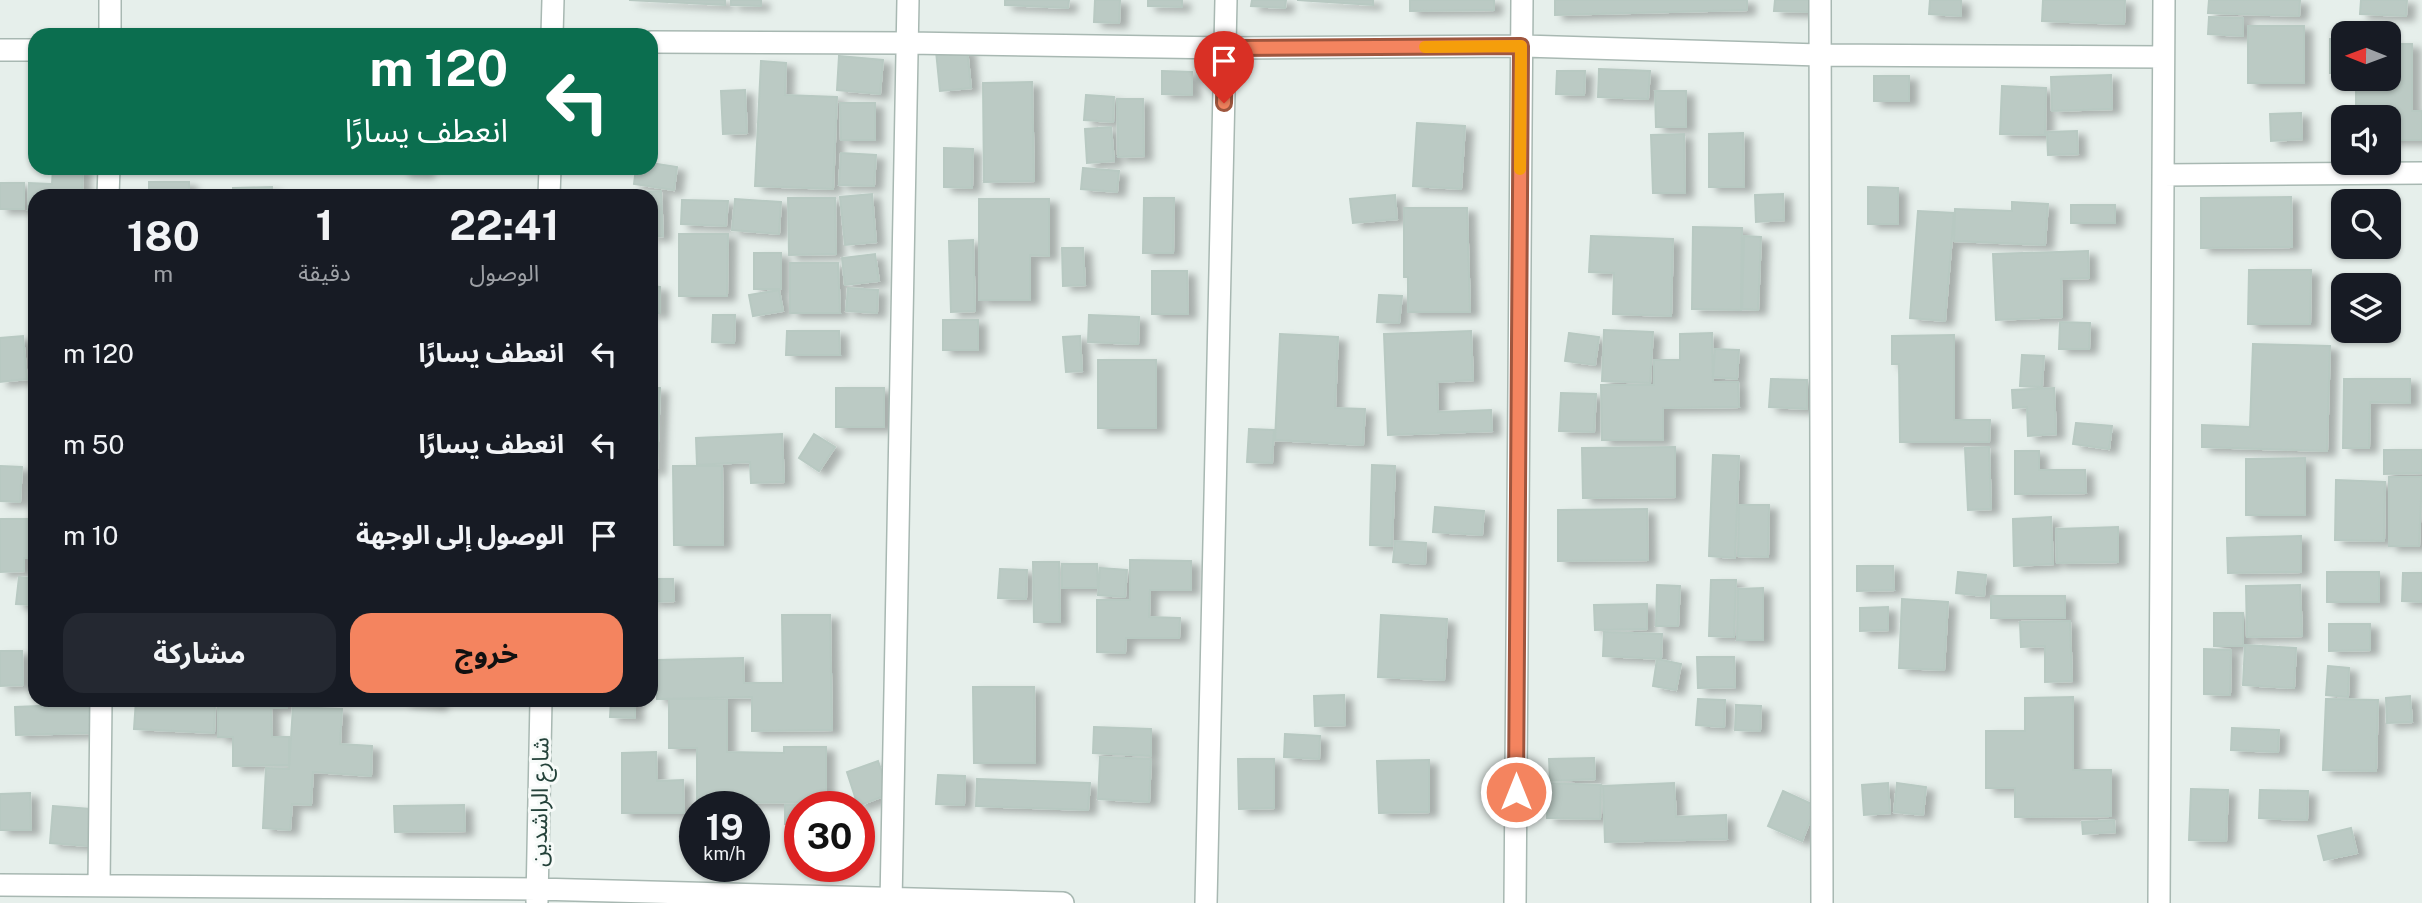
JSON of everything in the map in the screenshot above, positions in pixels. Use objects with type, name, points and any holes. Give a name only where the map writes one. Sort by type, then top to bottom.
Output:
[{"type":"street","points":[[110,0],[110,28]]},
{"type":"street","points":[[552,28],[553,0]]},
{"type":"street","points":[[891,901],[908,0]]},
{"type":"street","points":[[1206,903],[1226,0]]},
{"type":"street","points":[[1515,903],[1522,0]]},
{"type":"street","points":[[1820,0],[1822,903]]},
{"type":"street","points":[[2159,903],[2164,0]]},
{"type":"street","points":[[658,42],[1225,48],[1521,46],[1819,55],[2164,57]]},
{"type":"street","points":[[0,50],[28,50]]},
{"type":"street","points":[[2163,175],[2422,173]]},
{"type":"street","points":[[99,886],[101,707]]},
{"type":"street","name":"شارع الراشدين","points":[[537,896],[541,707]]},
{"type":"street","points":[[0,885],[1063,903]]},
{"type":"building","points":[[629,0],[725,0],[725,5]]},
{"type":"building","points":[[731,0],[761,0],[761,6],[731,5]]},
{"type":"building","points":[[1005,0],[1069,0],[1068,8],[1005,5]]},
{"type":"building","points":[[1095,0],[1120,0],[1119,23],[1094,22]]},
{"type":"building","points":[[1148,0],[1182,0],[1182,7],[1148,6]]},
{"type":"building","points":[[1252,0],[1286,0],[1285,8],[1251,6]]},
{"type":"building","points":[[1297,0],[1373,0],[1373,5]]},
{"type":"building","points":[[1410,0],[1494,0],[1494,10],[1410,11]]},
{"type":"building","points":[[1555,0],[1747,0],[1747,10],[1555,15]]},
{"type":"building","points":[[1775,0],[1812,0],[1811,12],[1774,11]]},
{"type":"building","points":[[1930,0],[1961,0],[1961,16],[1929,14]]},
{"type":"building","points":[[2043,0],[2125,0],[2124,24],[2042,21]]},
{"type":"building","points":[[2209,0],[2300,0],[2299,16],[2208,13]]},
{"type":"building","points":[[2361,0],[2407,0],[2406,16],[2360,14]]},
{"type":"building","points":[[2209,17],[2243,18],[2243,36],[2208,34]]},
{"type":"building","points":[[2248,26],[2304,26],[2304,83],[2248,83]]},
{"type":"building","points":[[2330,39],[2331,39],[2331,73]]},
{"type":"building","points":[[2401,44],[2412,44],[2412,111],[2422,111],[2422,140],[2401,140],[2401,105],[2356,105],[2356,91],[2401,91]]},
{"type":"building","points":[[967,48],[971,88],[940,91],[936,51]]},
{"type":"building","points":[[839,56],[883,60],[880,94],[837,90]]},
{"type":"building","points":[[761,61],[786,63],[785,95],[837,97],[833,189],[755,186]]},
{"type":"building","points":[[1599,69],[1650,71],[1648,99],[1598,97]]},
{"type":"building","points":[[1162,71],[1192,72],[1192,95],[1162,94]]},
{"type":"building","points":[[1557,71],[1585,71],[1584,95],[1556,94]]},
{"type":"building","points":[[2111,75],[2112,109],[2052,111],[2051,77]]},
{"type":"building","points":[[1874,76],[1909,76],[1909,101],[1874,101]]},
{"type":"building","points":[[1032,82],[1034,181],[984,182],[983,83]]},
{"type":"building","points":[[2002,86],[2046,88],[2045,135],[2000,134]]},
{"type":"building","points":[[745,90],[747,133],[723,134],[721,91]]},
{"type":"building","points":[[1655,91],[1686,91],[1686,127],[1656,127]]},
{"type":"building","points":[[1086,95],[1114,97],[1113,122],[1084,120]]},
{"type":"building","points":[[1117,99],[1143,99],[1144,156],[1118,157]]},
{"type":"building","points":[[840,103],[875,103],[875,140],[841,140]]},
{"type":"building","points":[[2301,113],[2302,139],[2271,141],[2270,114]]},
{"type":"building","points":[[1417,123],[1465,126],[1461,189],[1413,186]]},
{"type":"building","points":[[1111,127],[1114,161],[1087,163],[1085,129]]},
{"type":"building","points":[[2077,131],[2078,154],[2048,155],[2047,132]]},
{"type":"building","points":[[1743,133],[1744,187],[1709,187],[1709,134]]},
{"type":"building","points":[[1684,134],[1685,193],[1653,193],[1651,135]]},
{"type":"building","points":[[944,148],[973,149],[972,188],[944,187]]},
{"type":"building","points":[[841,153],[876,155],[874,186],[839,185]]},
{"type":"building","points":[[658,164],[677,167],[674,190],[634,184],[635,175],[658,175]]},
{"type":"building","points":[[1083,168],[1119,171],[1117,192],[1081,189]]},
{"type":"building","points":[[53,175],[83,175],[82,189],[29,189],[29,183],[52,184]]},
{"type":"building","points":[[149,182],[189,182],[189,189],[149,189]]},
{"type":"building","points":[[0,183],[24,183],[24,209],[0,209]]},
{"type":"building","points":[[272,187],[272,189],[233,189]]},
{"type":"building","points":[[1868,187],[1898,188],[1898,224],[1868,224]]},
{"type":"building","points":[[658,191],[661,191],[663,236],[658,236]]},
{"type":"building","points":[[872,194],[876,242],[845,245],[840,197]]},
{"type":"building","points":[[1783,194],[1784,220],[1756,222],[1755,195]]},
{"type":"building","points":[[1395,195],[1397,219],[1353,223],[1350,199]]},
{"type":"building","points":[[2291,197],[2292,247],[2201,248],[2201,198]]},
{"type":"building","points":[[788,198],[835,198],[836,254],[789,255]]},
{"type":"building","points":[[1144,198],[1174,198],[1173,253],[1143,253]]},
{"type":"building","points":[[735,199],[781,202],[779,234],[732,230]]},
{"type":"building","points":[[979,199],[1049,199],[1049,256],[1030,255],[1030,300],[979,300]]},
{"type":"building","points":[[682,200],[728,201],[726,226],[681,224]]},
{"type":"building","points":[[2012,202],[2048,204],[2045,245],[1954,241],[1955,209],[2012,211]]},
{"type":"building","points":[[2071,205],[2115,205],[2115,223],[2071,223]]},
{"type":"building","points":[[1404,208],[1467,208],[1470,312],[1408,312],[1408,277],[1404,277]]},
{"type":"building","points":[[1918,211],[1954,213],[1945,321],[1910,318]]},
{"type":"building","points":[[1693,227],[1742,228],[1741,310],[1692,309]]},
{"type":"building","points":[[679,234],[728,234],[727,296],[679,296]]},
{"type":"building","points":[[1591,236],[1673,239],[1671,316],[1613,314],[1614,273],[1589,272]]},
{"type":"building","points":[[1744,236],[1761,237],[1758,310],[1742,309]]},
{"type":"building","points":[[973,240],[975,311],[951,312],[949,241]]},
{"type":"building","points":[[1062,248],[1083,248],[1085,285],[1063,286]]},
{"type":"building","points":[[2088,251],[2089,278],[2061,279],[2062,317],[1996,320],[1993,254]]},
{"type":"building","points":[[754,253],[781,253],[781,289],[754,289]]},
{"type":"building","points":[[875,254],[879,281],[845,285],[842,258]]},
{"type":"building","points":[[790,263],[838,263],[840,313],[790,313]]},
{"type":"building","points":[[2249,270],[2311,270],[2310,324],[2248,324]]},
{"type":"building","points":[[1152,271],[1187,271],[1188,314],[1152,314]]},
{"type":"building","points":[[658,287],[660,287],[658,313]]},
{"type":"building","points":[[848,288],[878,290],[877,313],[846,311]]},
{"type":"building","points":[[779,290],[783,311],[753,316],[749,295]]},
{"type":"building","points":[[1379,295],[1402,296],[1399,323],[1377,322]]},
{"type":"building","points":[[713,315],[735,315],[734,343],[712,342]]},
{"type":"building","points":[[1089,315],[1139,317],[1138,344],[1088,342]]},
{"type":"building","points":[[943,320],[978,320],[978,350],[943,350]]},
{"type":"building","points":[[2060,322],[2090,323],[2089,349],[2059,349]]},
{"type":"building","points":[[1604,330],[1653,332],[1650,383],[1602,381]]},
{"type":"building","points":[[787,331],[839,331],[840,355],[786,355]]},
{"type":"building","points":[[1471,331],[1473,380],[1437,382],[1438,412],[1491,410],[1492,431],[1388,435],[1384,334]]},
{"type":"building","points":[[1569,333],[1599,337],[1595,365],[1565,361]]},
{"type":"building","points":[[1712,333],[1713,382],[1738,382],[1739,407],[1663,408],[1663,440],[1602,440],[1601,385],[1654,385],[1654,360],[1680,360],[1680,334]]},
{"type":"building","points":[[1280,334],[1338,337],[1335,408],[1365,409],[1363,445],[1275,440]]},
{"type":"building","points":[[1954,335],[1954,420],[1990,420],[1989,442],[1900,442],[1899,364],[1892,364],[1892,336]]},
{"type":"building","points":[[23,336],[27,379],[0,382],[0,338]]},
{"type":"building","points":[[1080,336],[1082,371],[1066,372],[1063,337]]},
{"type":"building","points":[[2253,344],[2330,346],[2327,451],[2202,447],[2202,425],[2250,427]]},
{"type":"building","points":[[1715,349],[1739,350],[1737,379],[1713,377]]},
{"type":"building","points":[[2022,355],[2044,356],[2042,387],[2020,386]]},
{"type":"building","points":[[1098,360],[1156,360],[1156,428],[1098,428]]},
{"type":"building","points":[[1771,379],[1807,380],[1807,409],[1769,407]]},
{"type":"building","points":[[2344,379],[2410,379],[2410,403],[2370,402],[2369,448],[2343,448]]},
{"type":"building","points":[[658,388],[660,388],[658,443]]},
{"type":"building","points":[[836,388],[884,388],[884,427],[836,427]]},
{"type":"building","points":[[2054,388],[2056,434],[2028,436],[2027,407],[2013,408],[2012,390]]},
{"type":"building","points":[[1561,393],[1596,394],[1594,432],[1559,431]]},
{"type":"building","points":[[2076,423],[2112,426],[2109,449],[2073,444]]},
{"type":"building","points":[[1249,429],[1274,430],[1272,463],[1247,462]]},
{"type":"building","points":[[782,434],[784,482],[751,483],[750,462],[697,465],[696,438]]},
{"type":"building","points":[[814,434],[835,447],[819,471],[799,458]]},
{"type":"building","points":[[1675,447],[1675,497],[1583,498],[1582,448]]},
{"type":"building","points":[[1989,447],[1991,509],[1968,510],[1965,448]]},
{"type":"building","points":[[2384,450],[2422,450],[2422,473],[2384,474]]},
{"type":"building","points":[[2015,451],[2039,451],[2039,470],[2085,470],[2086,493],[2015,494]]},
{"type":"building","points":[[1713,455],[1739,456],[1735,558],[1709,556]]},
{"type":"building","points":[[2305,458],[2305,515],[2246,515],[2246,459]]},
{"type":"building","points":[[1372,465],[1395,466],[1392,546],[1370,545]]},
{"type":"building","points":[[0,466],[22,467],[20,502],[0,501]]},
{"type":"building","points":[[673,466],[722,466],[723,545],[674,545]]},
{"type":"building","points":[[2389,477],[2422,477],[2419,546],[2389,546]]},
{"type":"building","points":[[2336,480],[2385,482],[2384,541],[2335,540]]},
{"type":"building","points":[[1739,505],[1769,505],[1768,557],[1738,556]]},
{"type":"building","points":[[1435,507],[1484,511],[1482,535],[1433,532]]},
{"type":"building","points":[[1647,509],[1648,560],[1558,561],[1558,510]]},
{"type":"building","points":[[2051,517],[2053,564],[2014,566],[2013,519]]},
{"type":"building","points":[[0,519],[28,519],[28,558],[24,558],[24,571],[0,572]]},
{"type":"building","points":[[2118,527],[2118,562],[2057,563],[2056,529]]},
{"type":"building","points":[[2301,536],[2301,572],[2228,573],[2227,538]]},
{"type":"building","points":[[1395,541],[1426,543],[1425,564],[1393,562]]},
{"type":"building","points":[[1130,560],[1191,561],[1191,590],[1150,590],[1149,617],[1180,618],[1179,638],[1126,638],[1125,653],[1097,652],[1097,600],[1130,600]]},
{"type":"building","points":[[1033,562],[1059,562],[1060,622],[1034,622]]},
{"type":"building","points":[[1062,564],[1097,564],[1098,588],[1062,588]]},
{"type":"building","points":[[1857,566],[1893,566],[1894,590],[1857,591]]},
{"type":"building","points":[[1100,568],[1127,570],[1125,597],[1098,595]]},
{"type":"building","points":[[1000,569],[1027,570],[1026,599],[998,598]]},
{"type":"building","points":[[1958,572],[1986,575],[1984,596],[1956,593]]},
{"type":"building","points":[[2327,572],[2379,572],[2379,602],[2327,602]]},
{"type":"building","points":[[2403,573],[2422,573],[2422,602],[2402,601]]},
{"type":"building","points":[[19,577],[28,578],[28,605],[16,604]]},
{"type":"building","points":[[658,579],[673,579],[674,601],[658,602]]},
{"type":"building","points":[[1711,580],[1736,580],[1734,637],[1709,636]]},
{"type":"building","points":[[1657,585],[1680,586],[1678,626],[1656,626]]},
{"type":"building","points":[[2300,585],[2302,636],[2247,637],[2246,586]]},
{"type":"building","points":[[1763,588],[1763,640],[1737,640],[1738,589]]},
{"type":"building","points":[[1991,596],[2065,596],[2065,618],[1991,618]]},
{"type":"building","points":[[1902,599],[1948,602],[1944,670],[1899,668]]},
{"type":"building","points":[[1647,604],[1647,629],[1595,630],[1594,605]]},
{"type":"building","points":[[1888,607],[1888,630],[1860,631],[1860,608]]},
{"type":"building","points":[[2214,613],[2243,613],[2243,646],[2214,646]]},
{"type":"building","points":[[782,615],[830,615],[832,730],[752,731],[752,697],[658,699],[658,660],[743,658],[744,683],[783,683]]},
{"type":"building","points":[[1381,615],[1447,619],[1444,680],[1378,677]]},
{"type":"building","points":[[2070,621],[2072,681],[2045,682],[2045,646],[2021,647],[2020,622]]},
{"type":"building","points":[[2329,624],[2370,624],[2370,650],[2329,651]]},
{"type":"building","points":[[1604,632],[1662,634],[1661,659],[1603,656]]},
{"type":"building","points":[[2245,645],[2296,648],[2294,688],[2243,685]]},
{"type":"building","points":[[2204,649],[2231,650],[2230,695],[2204,694]]},
{"type":"building","points":[[0,651],[22,651],[23,685],[0,686]]},
{"type":"building","points":[[1697,657],[1734,657],[1735,687],[1698,688]]},
{"type":"building","points":[[1657,659],[1681,664],[1676,690],[1653,686]]},
{"type":"building","points":[[2328,666],[2349,668],[2348,697],[2326,695]]},
{"type":"building","points":[[973,687],[1034,687],[1035,763],[974,763]]},
{"type":"building","points":[[1344,695],[1345,725],[1315,726],[1314,696]]},
{"type":"building","points":[[2410,696],[2412,722],[2387,723],[2386,698]]},
{"type":"building","points":[[2073,697],[2073,770],[2111,770],[2111,816],[2015,817],[2015,788],[1986,788],[1986,731],[2025,731],[2025,698]]},
{"type":"building","points":[[669,699],[727,699],[727,752],[784,753],[784,747],[826,747],[826,791],[784,791],[784,802],[770,802],[770,791],[697,791],[697,748],[669,748]]},
{"type":"building","points":[[1698,699],[1725,700],[1724,727],[1696,725]]},
{"type":"building","points":[[2326,699],[2378,700],[2376,771],[2323,770]]},
{"type":"building","points":[[1736,705],[1761,706],[1760,731],[1735,730]]},
{"type":"building","points":[[15,707],[89,707],[90,733],[16,735]]},
{"type":"building","points":[[136,707],[215,707],[214,733],[134,729]]},
{"type":"building","points":[[218,707],[287,707],[271,708],[272,737],[289,737],[289,765],[233,766],[233,737],[218,737]]},
{"type":"building","points":[[293,707],[342,709],[340,744],[372,746],[371,776],[313,772],[311,805],[292,804],[290,830],[263,828],[266,768],[289,769]]},
{"type":"building","points":[[611,707],[635,707],[635,718],[610,717]]},
{"type":"building","points":[[1094,727],[1151,729],[1151,756],[1093,753]]},
{"type":"building","points":[[2232,728],[2279,730],[2278,752],[2231,750]]},
{"type":"building","points":[[1285,734],[1320,736],[1319,759],[1284,757]]},
{"type":"building","points":[[656,752],[657,781],[683,780],[683,791],[679,791],[679,813],[622,813],[622,753]]},
{"type":"building","points":[[1100,757],[1151,759],[1149,802],[1098,799]]},
{"type":"building","points":[[1594,758],[1595,779],[1550,781],[1549,759]]},
{"type":"building","points":[[1238,759],[1274,759],[1274,808],[1239,809]]},
{"type":"building","points":[[1429,760],[1429,812],[1379,813],[1377,761]]},
{"type":"building","points":[[878,761],[889,794],[875,799],[875,791],[853,791],[847,772]]},
{"type":"building","points":[[938,775],[965,776],[964,805],[936,804]]},
{"type":"building","points":[[977,779],[1090,783],[1088,810],[976,806]]},
{"type":"building","points":[[1548,783],[1601,785],[1600,819],[1547,818]]},
{"type":"building","points":[[1674,783],[1676,817],[1726,815],[1727,839],[1605,842],[1603,786]]},
{"type":"building","points":[[1888,783],[1890,813],[1864,815],[1862,785]]},
{"type":"building","points":[[1897,783],[1926,787],[1923,815],[1894,812]]},
{"type":"building","points":[[2191,789],[2228,790],[2226,841],[2189,840]]},
{"type":"building","points":[[2260,790],[2308,791],[2307,820],[2259,818]]},
{"type":"building","points":[[1783,791],[1816,806],[1802,841],[1768,826]]},
{"type":"building","points":[[30,793],[31,830],[0,830],[0,794]]},
{"type":"building","points":[[464,805],[465,831],[395,832],[394,806]]},
{"type":"building","points":[[53,806],[90,809],[88,846],[50,843]]},
{"type":"building","points":[[2114,820],[2115,832],[2083,834],[2082,822]]},
{"type":"building","points":[[2351,828],[2357,853],[2324,860],[2318,836]]},
{"type":"slow traffic","points":[[1425,47],[1521,46],[1520,169]]},
{"type":"route","points":[[1224,103],[1225,48],[1521,46],[1516,792]]}]
